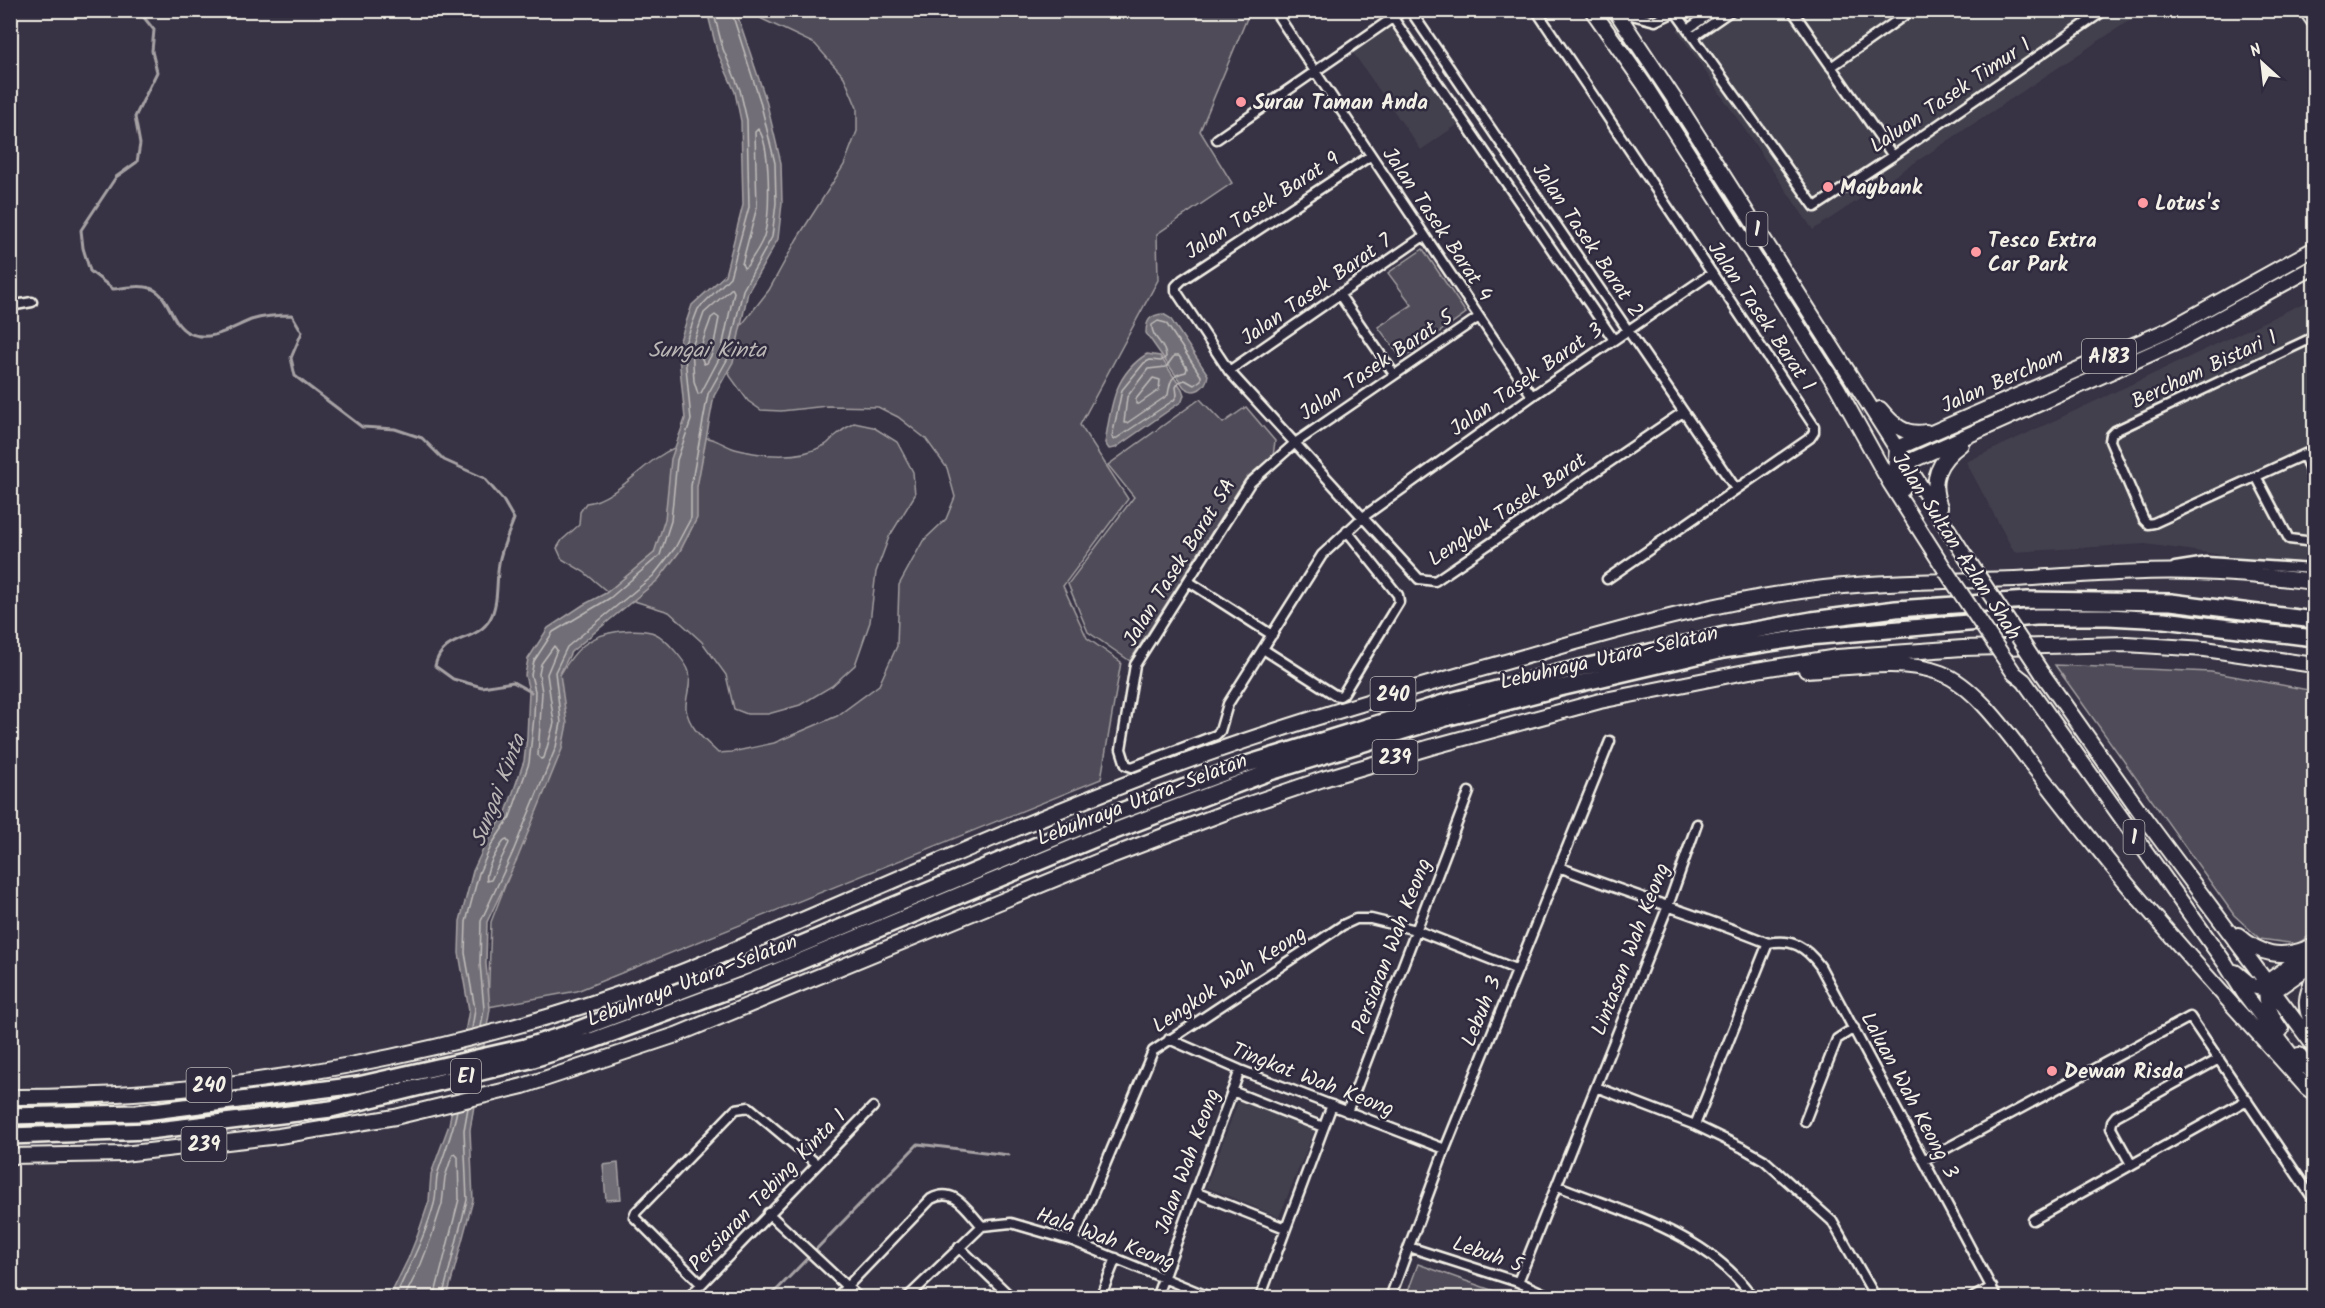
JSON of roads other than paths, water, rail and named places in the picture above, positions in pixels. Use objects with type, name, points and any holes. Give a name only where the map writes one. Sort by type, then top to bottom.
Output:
[{"type":"highway","name":"Lebuhraya Utara–Selatan","points":[[10,1136],[149,1131],[331,1109],[401,1092],[527,1053],[563,1035],[778,954],[1097,820],[1247,764],[1447,702],[1562,672],[1725,635],[1896,609],[2028,600],[2171,602],[2314,620]]},
{"type":"highway","name":"Lebuhraya Utara–Selatan","points":[[10,1116],[137,1113],[358,1085],[594,1040],[746,984],[1099,837],[1259,776],[1449,717],[1560,688],[1723,650],[1809,636],[2036,617],[2108,616],[2164,620],[2314,638]]},
{"type":"main road","name":"Jalan Sultan Azlan Shah","points":[[1592,10],[1644,84],[1837,387],[1900,500],[1949,569],[2014,673],[2024,681],[2249,1000],[2314,1086]]},
{"type":"main road","name":"Jalan Sultan Azlan Shah","points":[[1615,10],[1677,103],[1899,457],[2043,674],[2146,820],[2314,1046]]},
{"type":"main road","name":"Jalan Bercham","points":[[1899,457],[1943,429],[2168,330],[2314,249]]},
{"type":"main road","name":"Jalan Bercham","points":[[1899,457],[2079,385],[2175,343],[2314,267]]},
{"type":"main road","points":[[1848,374],[1900,429],[1913,434],[1943,429]]},
{"type":"main road","points":[[1951,533],[1935,494],[1935,480],[1940,465],[1950,452],[1960,444],[2074,392],[2079,385]]},
{"type":"main road","points":[[1864,436],[1881,454],[1899,457],[1898,480],[1949,569]]},
{"type":"main road","name":"240","points":[[10,1097],[117,1093],[272,1078],[405,1054],[519,1026],[686,970],[1027,823],[1147,776],[1291,726],[1595,637],[1749,600],[1820,588],[1910,581],[2012,579],[2139,572],[2272,576],[2314,582]]},
{"type":"main road","name":"239","points":[[10,1156],[123,1154],[279,1136],[395,1117],[523,1086],[676,1035],[1111,856],[1323,779],[1600,701],[1750,671],[1837,657],[1963,648],[2126,644],[2205,650],[2314,665]]},
{"type":"main road","points":[[2205,650],[2254,663],[2314,674]]},
{"type":"main road","points":[[1750,671],[1903,664],[1943,674],[1964,688],[1979,701],[2010,737],[2113,867],[2196,964],[2314,1093]]},
{"type":"main road","points":[[2221,920],[2246,942],[2273,956],[2293,954],[2314,947]]},
{"type":"main road","points":[[2269,988],[2314,947]]},
{"type":"main road","points":[[2225,963],[2252,986],[2269,988],[2314,963]]},
{"type":"main road","points":[[2314,977],[2306,1002],[2314,1026]]},
{"type":"main road","points":[[2269,988],[2273,1020],[2314,1075]]},
{"type":"main road","points":[[2271,1014],[2277,1006],[2284,1006]]},
{"type":"street","name":"Jalan Tasek Barat 4","points":[[1274,10],[1532,396]]},
{"type":"street","points":[[1217,140],[1404,10]]},
{"type":"street","name":"Jalan Tasek Barat 2","points":[[1410,10],[1736,489]]},
{"type":"street","name":"Jalan Tasek Barat 1","points":[[1536,10],[1814,426],[1814,432],[1810,438],[1607,579]]},
{"type":"street","points":[[1615,10],[1655,21],[1677,11],[1690,33]]},
{"type":"street","points":[[1690,33],[1715,10]]},
{"type":"street","points":[[1690,33],[1732,10]]},
{"type":"street","points":[[1792,10],[1893,156]]},
{"type":"street","points":[[1831,67],[1912,10]]},
{"type":"street","name":"Laluan Tasek Timur 1","points":[[1690,33],[1815,207],[2105,10]]},
{"type":"street","points":[[2305,10],[2314,23]]},
{"type":"street","points":[[1392,18],[1614,340]]},
{"type":"street","name":"Jalan Tasek Barat 9","points":[[1176,286],[1370,156]]},
{"type":"street","name":"Jalan Tasek Barat 7","points":[[1229,371],[1424,236]]},
{"type":"street","name":"Jalan Tasek Barat 3","points":[[1182,748],[1220,731],[1228,704],[1322,555],[1347,531],[1363,517],[1532,396],[1712,273]]},
{"type":"street","name":"Lengkok Tasek Barat","points":[[1176,286],[1178,296],[1229,371],[1419,579],[1435,581],[1683,412]]},
{"type":"street","points":[[1340,294],[1394,374]]},
{"type":"street","points":[[10,306],[32,302]]},
{"type":"street","name":"Jalan Tasek Barat 5","points":[[1294,443],[1479,317]]},
{"type":"street","name":"Bercham Bistari 1","points":[[2257,478],[2148,524],[2144,520],[2110,441],[2110,435],[2314,337]]},
{"type":"street","name":"Jalan Tasek Barat 5A","points":[[1182,748],[1132,767],[1126,765],[1121,753],[1135,664],[1250,483],[1294,443]]},
{"type":"street","points":[[2314,450],[2257,478],[2289,539],[2314,542]]},
{"type":"street","points":[[2304,456],[2314,482]]},
{"type":"street","points":[[1263,649],[1335,695],[1340,696],[1343,693],[1399,602],[1398,595],[1347,531]]},
{"type":"street","points":[[2139,572],[2207,562],[2314,569]]},
{"type":"street","points":[[1188,581],[1272,635]]},
{"type":"street","name":"Lebuh 3","points":[[1390,1298],[1445,1149],[1610,741]]},
{"type":"street","name":"Persiaran Wah Keong","points":[[1347,1112],[1469,792]]},
{"type":"street","name":"Lintasan Wah Keong","points":[[1518,1282],[1668,906],[1697,824]]},
{"type":"street","name":"Laluan Wah Keong 3","points":[[1559,867],[1768,943],[1780,940],[1790,941],[1800,945],[1813,956],[1854,1028],[1997,1298]]},
{"type":"street","name":"Lengkok Wah Keong","points":[[1073,1241],[1149,1055],[1169,1039],[1343,925],[1356,919],[1371,919],[1416,930],[1518,970]]},
{"type":"street","points":[[1695,1125],[1768,943]]},
{"type":"street","points":[[1925,1160],[2190,1017],[2314,1200]]},
{"type":"street","points":[[1805,1120],[1837,1039],[1854,1028]]},
{"type":"street","name":"Tingkat Wah Keong","points":[[1169,1039],[1240,1070],[1445,1149]]},
{"type":"street","points":[[2131,1164],[2111,1128],[2116,1116],[2219,1059]]},
{"type":"street","name":"Jalan Wah Keong","points":[[1156,1298],[1240,1070]]},
{"type":"street","points":[[1596,1087],[1695,1125],[1743,1148],[1764,1161],[1832,1221],[1876,1298]]},
{"type":"street","name":"Tingkat Wah Keong","points":[[1232,1091],[1323,1127]]},
{"type":"street","points":[[2033,1220],[2247,1100]]},
{"type":"street","points":[[1260,1298],[1332,1105]]},
{"type":"street","points":[[701,1284],[634,1217],[636,1212],[736,1109],[749,1107],[817,1164]]},
{"type":"street","name":"Persiaran Tebing Kinta 1","points":[[688,1298],[873,1107]]},
{"type":"street","points":[[1558,1186],[1662,1228],[1695,1244],[1743,1282],[1753,1298]]},
{"type":"street","points":[[1195,1192],[1285,1228]]},
{"type":"street","points":[[837,1298],[931,1198],[948,1193],[959,1201],[982,1227],[907,1298]]},
{"type":"street","points":[[768,1213],[859,1298]]},
{"type":"street","name":"Hala Wah Keong","points":[[982,1227],[1011,1223],[1073,1241],[1212,1298]]},
{"type":"street","points":[[959,1247],[1012,1298]]},
{"type":"street","name":"Lebuh 5","points":[[1409,1247],[1518,1282],[1554,1298]]},
{"type":"street","points":[[1100,1298],[1116,1258]]},
{"type":"street","points":[[1972,1298],[1992,1287]]},
{"type":"water","name":"Sungai Kinta","points":[[707,11],[736,11],[766,100],[781,163],[782,203],[778,239],[748,292],[733,362],[714,396],[697,487],[697,518],[680,551],[658,580],[571,652],[560,674],[567,724],[562,749],[518,857],[487,922],[486,964],[490,1009],[470,1130],[473,1200],[447,1297],[389,1298],[418,1234],[429,1201],[431,1174],[449,1125],[469,1010],[459,953],[460,921],[473,871],[487,841],[505,815],[524,761],[529,691],[525,675],[528,659],[548,628],[606,593],[654,553],[665,519],[671,459],[685,419],[678,346],[692,305],[725,275],[743,205],[741,121],[735,92],[717,51]]},
{"type":"water","points":[[1163,314],[1170,318],[1208,375],[1205,384],[1196,391],[1184,387],[1146,333],[1150,319]]},
{"type":"water","points":[[1147,354],[1160,356],[1182,389],[1184,395],[1182,401],[1115,448],[1109,449],[1105,443],[1109,417],[1120,382],[1136,362]]},
{"type":"water","points":[[618,1163],[621,1199],[606,1200],[603,1165]]},
{"type":"waterway","points":[[127,10],[142,15],[154,30],[152,51],[157,72],[135,117],[140,144],[137,162],[116,177],[81,230],[83,248],[90,271],[113,289],[138,286],[154,290],[160,294],[182,328],[197,336],[220,333],[251,320],[292,315],[302,332],[291,358],[295,376],[362,427],[395,429],[422,438],[444,460],[484,478],[503,500],[514,519],[500,558],[495,606],[484,627],[452,643],[439,656],[435,666],[453,679],[482,687],[513,682],[531,692]]},
{"type":"waterway","points":[[769,1298],[918,1144],[1009,1155]]},
{"type":"place","name":"Surau Taman Anda","points":[[1241,102]]},
{"type":"place","name":"Maybank","points":[[1828,187]]},
{"type":"place","name":"Lotus's","points":[[2143,203]]},
{"type":"place","name":"Tesco Extra Car Park","points":[[1976,252]]},
{"type":"place","name":"Dewan Risda","points":[[2052,1071]]}]
